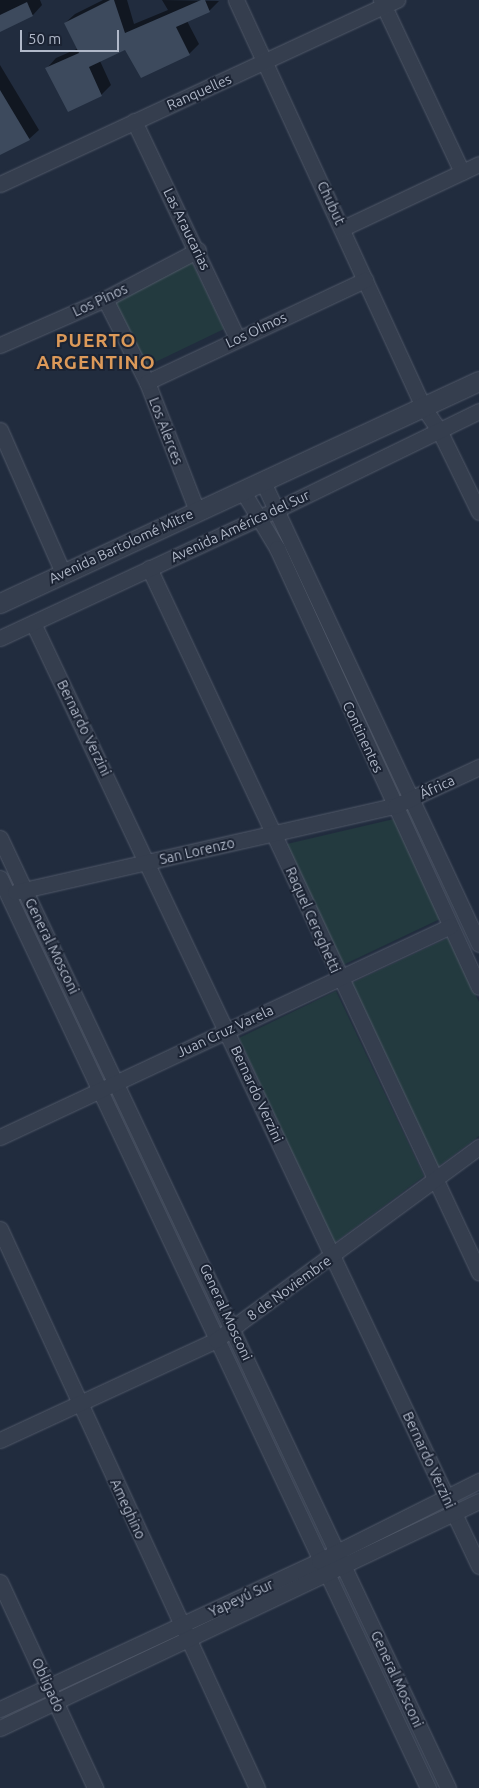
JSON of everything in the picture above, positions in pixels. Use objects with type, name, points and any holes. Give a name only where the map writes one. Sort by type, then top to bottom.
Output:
[{"type":"street","name":"Chubut","points":[[236,0],[343,228],[424,408],[439,430],[479,512]]},
{"type":"street","name":"Ranquelles","points":[[0,184],[134,121],[265,63],[388,2]]},
{"type":"street","points":[[388,2],[462,172]]},
{"type":"street","name":"Las Araucarias","points":[[134,121],[198,250],[237,338]]},
{"type":"street","points":[[343,228],[479,164]]},
{"type":"street","name":"Los Pinos","points":[[0,345],[104,299],[198,250]]},
{"type":"street","name":"Los Olmos","points":[[147,382],[237,338],[366,280]]},
{"type":"street","name":"Los Alerces","points":[[104,299],[147,382],[197,511]]},
{"type":"street","points":[[242,490],[424,408],[479,381]]},
{"type":"street","name":"Avenida América del Sur","points":[[0,638],[276,510],[479,411]]},
{"type":"street","points":[[0,430],[63,573]]},
{"type":"street","name":"Continentes","points":[[263,482],[479,944]]},
{"type":"street","name":"Avenida Bartolomé Mitre","points":[[0,603],[242,490]]},
{"type":"street","name":"Continentes","points":[[242,490],[257,518],[277,548],[394,806],[479,987]]},
{"type":"street","name":"Raquel Cereghetti","points":[[149,568],[275,834],[339,978],[479,1272]]},
{"type":"street","name":"Bernardo Verzini","points":[[33,623],[148,862],[479,1566]]},
{"type":"street","name":"África","points":[[394,806],[479,767]]},
{"type":"street","name":"San Lorenzo","points":[[4,896],[25,889],[394,806]]},
{"type":"street","name":"General Mosconi","points":[[0,838],[234,1328],[448,1788]]},
{"type":"street","name":"General Mosconi","points":[[0,878],[4,896],[99,1091],[322,1567],[428,1788]]},
{"type":"street","name":"Juan Cruz Varela","points":[[0,1137],[450,926]]},
{"type":"street","name":"8 de Noviembre","points":[[0,1440],[216,1340],[334,1256],[479,1147]]},
{"type":"street","name":"Ameghino","points":[[0,1229],[257,1788]]},
{"type":"street","name":"Yapeyú Sur","points":[[0,1728],[56,1702],[186,1632],[322,1567],[479,1481]]},
{"type":"street","name":"Yapeyú Sur","points":[[340,1557],[479,1501]]},
{"type":"street","name":"Obligado","points":[[0,1582],[95,1788]]},
{"type":"street","name":"Yapeyú Sur","points":[[0,1709],[186,1632]]},
{"type":"green space","points":[[190,258],[224,329],[143,368],[109,297]]},
{"type":"green space","points":[[394,819],[440,919],[341,966],[287,844]]},
{"type":"green space","points":[[448,938],[479,1002],[479,1136],[436,1168],[350,984]]},
{"type":"green space","points":[[336,991],[424,1176],[334,1243],[239,1038]]},
{"type":"building","points":[[110,0],[114,0],[125,33],[201,0],[205,0],[210,12],[176,27],[190,55],[141,78],[125,50],[89,67],[102,96],[68,112],[45,68],[79,53],[64,23]]},
{"type":"building","points":[[27,2],[33,16],[0,32],[0,15]]},
{"type":"building","points":[[0,90],[30,140],[0,155]]},
{"type":"district","name":"PUERTO ARGENTINO","points":[[96,352]]}]
